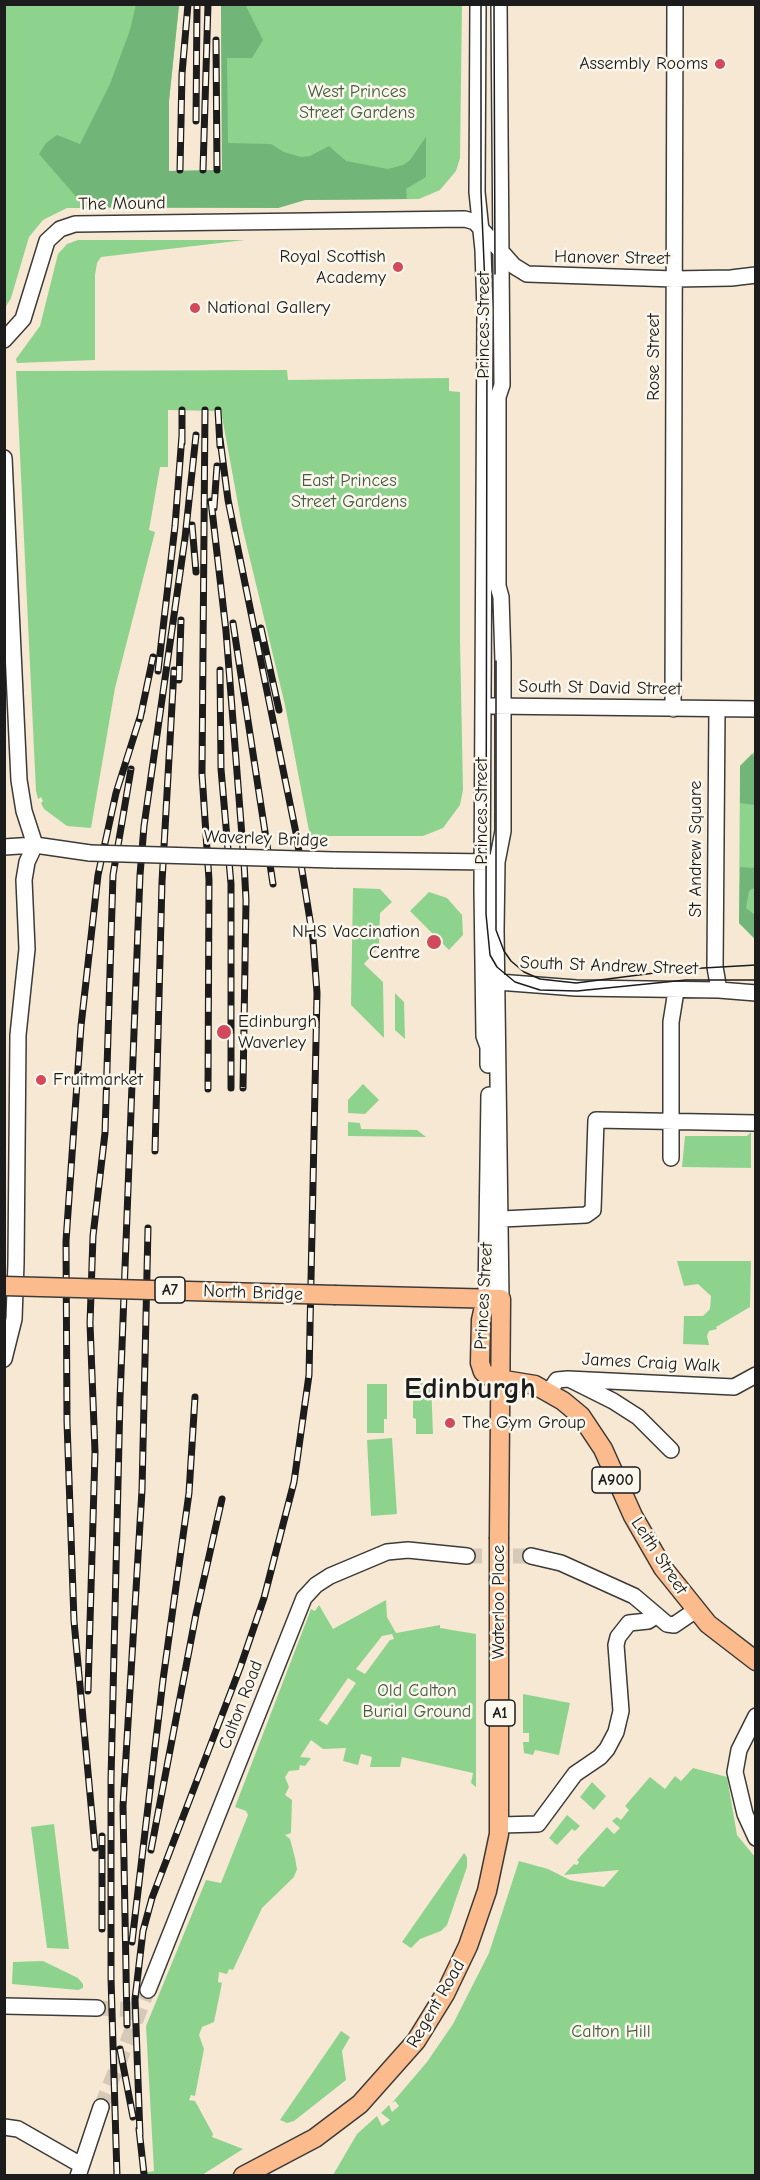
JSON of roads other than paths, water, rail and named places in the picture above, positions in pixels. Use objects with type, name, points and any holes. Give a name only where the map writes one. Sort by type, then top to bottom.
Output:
[{"type":"main road","name":"North Bridge","points":[[4,1286],[494,1298]]},
{"type":"main road","name":"Princes Street","points":[[494,1298],[500,1356],[500,1380],[487,1376],[480,1363],[481,1320],[494,1298]]},
{"type":"main road","name":"A900","points":[[500,1356],[510,1371],[525,1382]]},
{"type":"main road","name":"Leith Street","points":[[500,1380],[525,1382],[549,1392],[563,1401],[589,1427],[603,1449],[651,1551],[696,1610],[725,1639],[756,1661]]},
{"type":"main road","name":"Waterloo Place","points":[[500,1380],[500,1825]]},
{"type":"main road","name":"Regent Road","points":[[243,2175],[315,2138],[347,2116],[395,2067],[416,2041],[445,1994],[468,1946],[490,1878],[500,1825]]},
{"type":"street","name":"Princes Street","points":[[478,4],[477,192],[483,250],[485,304],[482,706],[489,862],[498,982],[502,1219],[494,1298]]},
{"type":"street","name":"Princes Street","points":[[494,1298],[488,1047],[484,1036],[489,862],[502,831],[503,661],[501,597],[498,586],[498,397],[502,386],[499,4]]},
{"type":"street","name":"Rose Street","points":[[673,709],[675,4]]},
{"type":"street","name":"The Mound","points":[[4,340],[23,319],[47,241],[53,234],[68,226],[84,223],[314,229],[432,217],[465,219],[480,226]]},
{"type":"street","points":[[480,226],[501,252]]},
{"type":"street","name":"Hanover Street","points":[[501,252],[514,266],[533,275],[674,279],[731,279],[756,275]]},
{"type":"street","name":"Hanover Street","points":[[731,279],[756,283]]},
{"type":"street","points":[[4,458],[19,780],[24,811],[35,845],[24,880],[27,949],[18,1035],[14,1319],[5,1352]]},
{"type":"street","name":"South St David Street","points":[[482,706],[717,709]]},
{"type":"street","points":[[717,709],[756,709]]},
{"type":"street","name":"St Andrew Square","points":[[717,709],[715,967],[719,990]]},
{"type":"street","name":"Waverley Bridge","points":[[4,848],[35,845],[90,853],[489,862]]},
{"type":"street","name":"South St Andrew Street","points":[[498,982],[576,988],[719,990]]},
{"type":"street","points":[[719,990],[756,993]]},
{"type":"street","points":[[671,1158],[671,1029],[676,991]]},
{"type":"street","points":[[502,1219],[586,1215],[593,1210],[596,1120],[756,1124]]},
{"type":"street","name":"James Craig Walk","points":[[549,1392],[557,1380],[568,1378],[734,1387],[756,1375]]},
{"type":"street","points":[[568,1378],[638,1417],[671,1450]]},
{"type":"street","name":"Calton Road","points":[[148,1990],[304,1598],[316,1585],[330,1576],[387,1552],[408,1550],[466,1556]]},
{"type":"street","points":[[531,1556],[561,1563],[634,1596],[667,1624],[674,1625],[696,1610]]},
{"type":"street","points":[[500,1825],[538,1824],[575,1774],[600,1757],[607,1749],[616,1732],[621,1711],[616,1645],[618,1637],[629,1623],[648,1621],[656,1616]]},
{"type":"street","points":[[756,1716],[739,1750],[735,1772],[743,1806],[756,1838]]},
{"type":"street","points":[[4,2006],[97,2008]]},
{"type":"street","points":[[4,2127],[18,2129],[79,2170],[101,2106]]},
{"type":"tunnel","points":[[467,1556],[531,1556]]},
{"type":"tunnel","points":[[101,2107],[148,1990]]},
{"type":"tunnel","points":[[97,2008],[140,2010]]},
{"type":"tram line","points":[[481,4],[481,192],[487,332],[486,914],[490,955],[497,967],[515,982],[540,990],[577,991],[686,980],[756,980]]},
{"type":"tram line","points":[[494,4],[495,274]]},
{"type":"tram line","points":[[496,661],[496,930],[504,951],[511,961],[524,972],[540,979],[576,983],[686,969],[756,965]]},
{"type":"railway","points":[[180,170],[182,74],[188,4]]},
{"type":"railway","points":[[196,121],[197,4]]},
{"type":"railway","points":[[203,170],[208,4]]},
{"type":"railway","points":[[216,40],[217,170]]},
{"type":"railway","points":[[182,410],[182,443]]},
{"type":"railway","points":[[205,410],[202,774],[209,880],[208,1089]]},
{"type":"railway","points":[[218,410],[220,446]]},
{"type":"railway","points":[[158,671],[175,526],[182,435]]},
{"type":"railway","points":[[117,2176],[111,1978],[111,1779],[120,1399],[140,875],[144,826],[185,538],[196,435]]},
{"type":"railway","points":[[140,2135],[135,1999],[143,1931],[152,1898],[240,1668],[264,1598],[294,1482],[309,1375],[317,993],[313,939],[296,833],[228,500],[220,439]]},
{"type":"railway","points":[[214,508],[217,466]]},
{"type":"railway","points":[[211,501],[226,631],[244,862],[246,900],[243,1088]]},
{"type":"railway","points":[[192,525],[196,572]]},
{"type":"railway","points":[[179,680],[181,620]]},
{"type":"railway","points":[[233,623],[273,884]]},
{"type":"railway","points":[[261,628],[279,710]]},
{"type":"railway","points":[[140,719],[153,657]]},
{"type":"railway","points":[[155,1151],[162,882],[174,670]]},
{"type":"railway","points":[[220,670],[221,769],[231,884],[231,1088]]},
{"type":"railway","points":[[95,1848],[74,1621],[67,1422],[66,1241],[81,1026],[98,875],[116,793],[142,711]]},
{"type":"railway","points":[[88,1691],[95,1452],[90,1323],[93,1236],[105,1133],[113,875],[131,769]]},
{"type":"railway","points":[[127,2025],[123,1806],[142,1490],[148,1228]]},
{"type":"railway","points":[[132,1942],[163,1680],[189,1493],[195,1397]]},
{"type":"railway","points":[[151,1850],[196,1614],[222,1499]]},
{"type":"railway","points":[[102,1836],[102,1929]]},
{"type":"railway","points":[[120,2049],[133,2117]]},
{"type":"railway","points":[[139,2129],[144,2174]]},
{"type":"place","name":"Assembly Rooms","points":[[720,64]]},
{"type":"place","name":"Royal Scottish Academy","points":[[398,267]]},
{"type":"place","name":"National Gallery","points":[[195,308]]},
{"type":"place","name":"NHS Vaccination Centre","points":[[434,942]]},
{"type":"place","name":"Edinburgh Waverley","points":[[224,1032]]},
{"type":"place","name":"Fruitmarket","points":[[41,1080]]},
{"type":"place","name":"The Gym Group","points":[[450,1423]]},
{"type":"district","name":"Edinburgh","points":[[470,1390]]},
{"type":"park label","name":"West Princes Street Gardens","points":[[357,102]]},
{"type":"park label","name":"East Princes Street Gardens","points":[[349,491]]},
{"type":"park label","name":"Old Calton Burial Ground","points":[[417,1701]]},
{"type":"park label","name":"Calton Hill","points":[[611,2032]]}]
